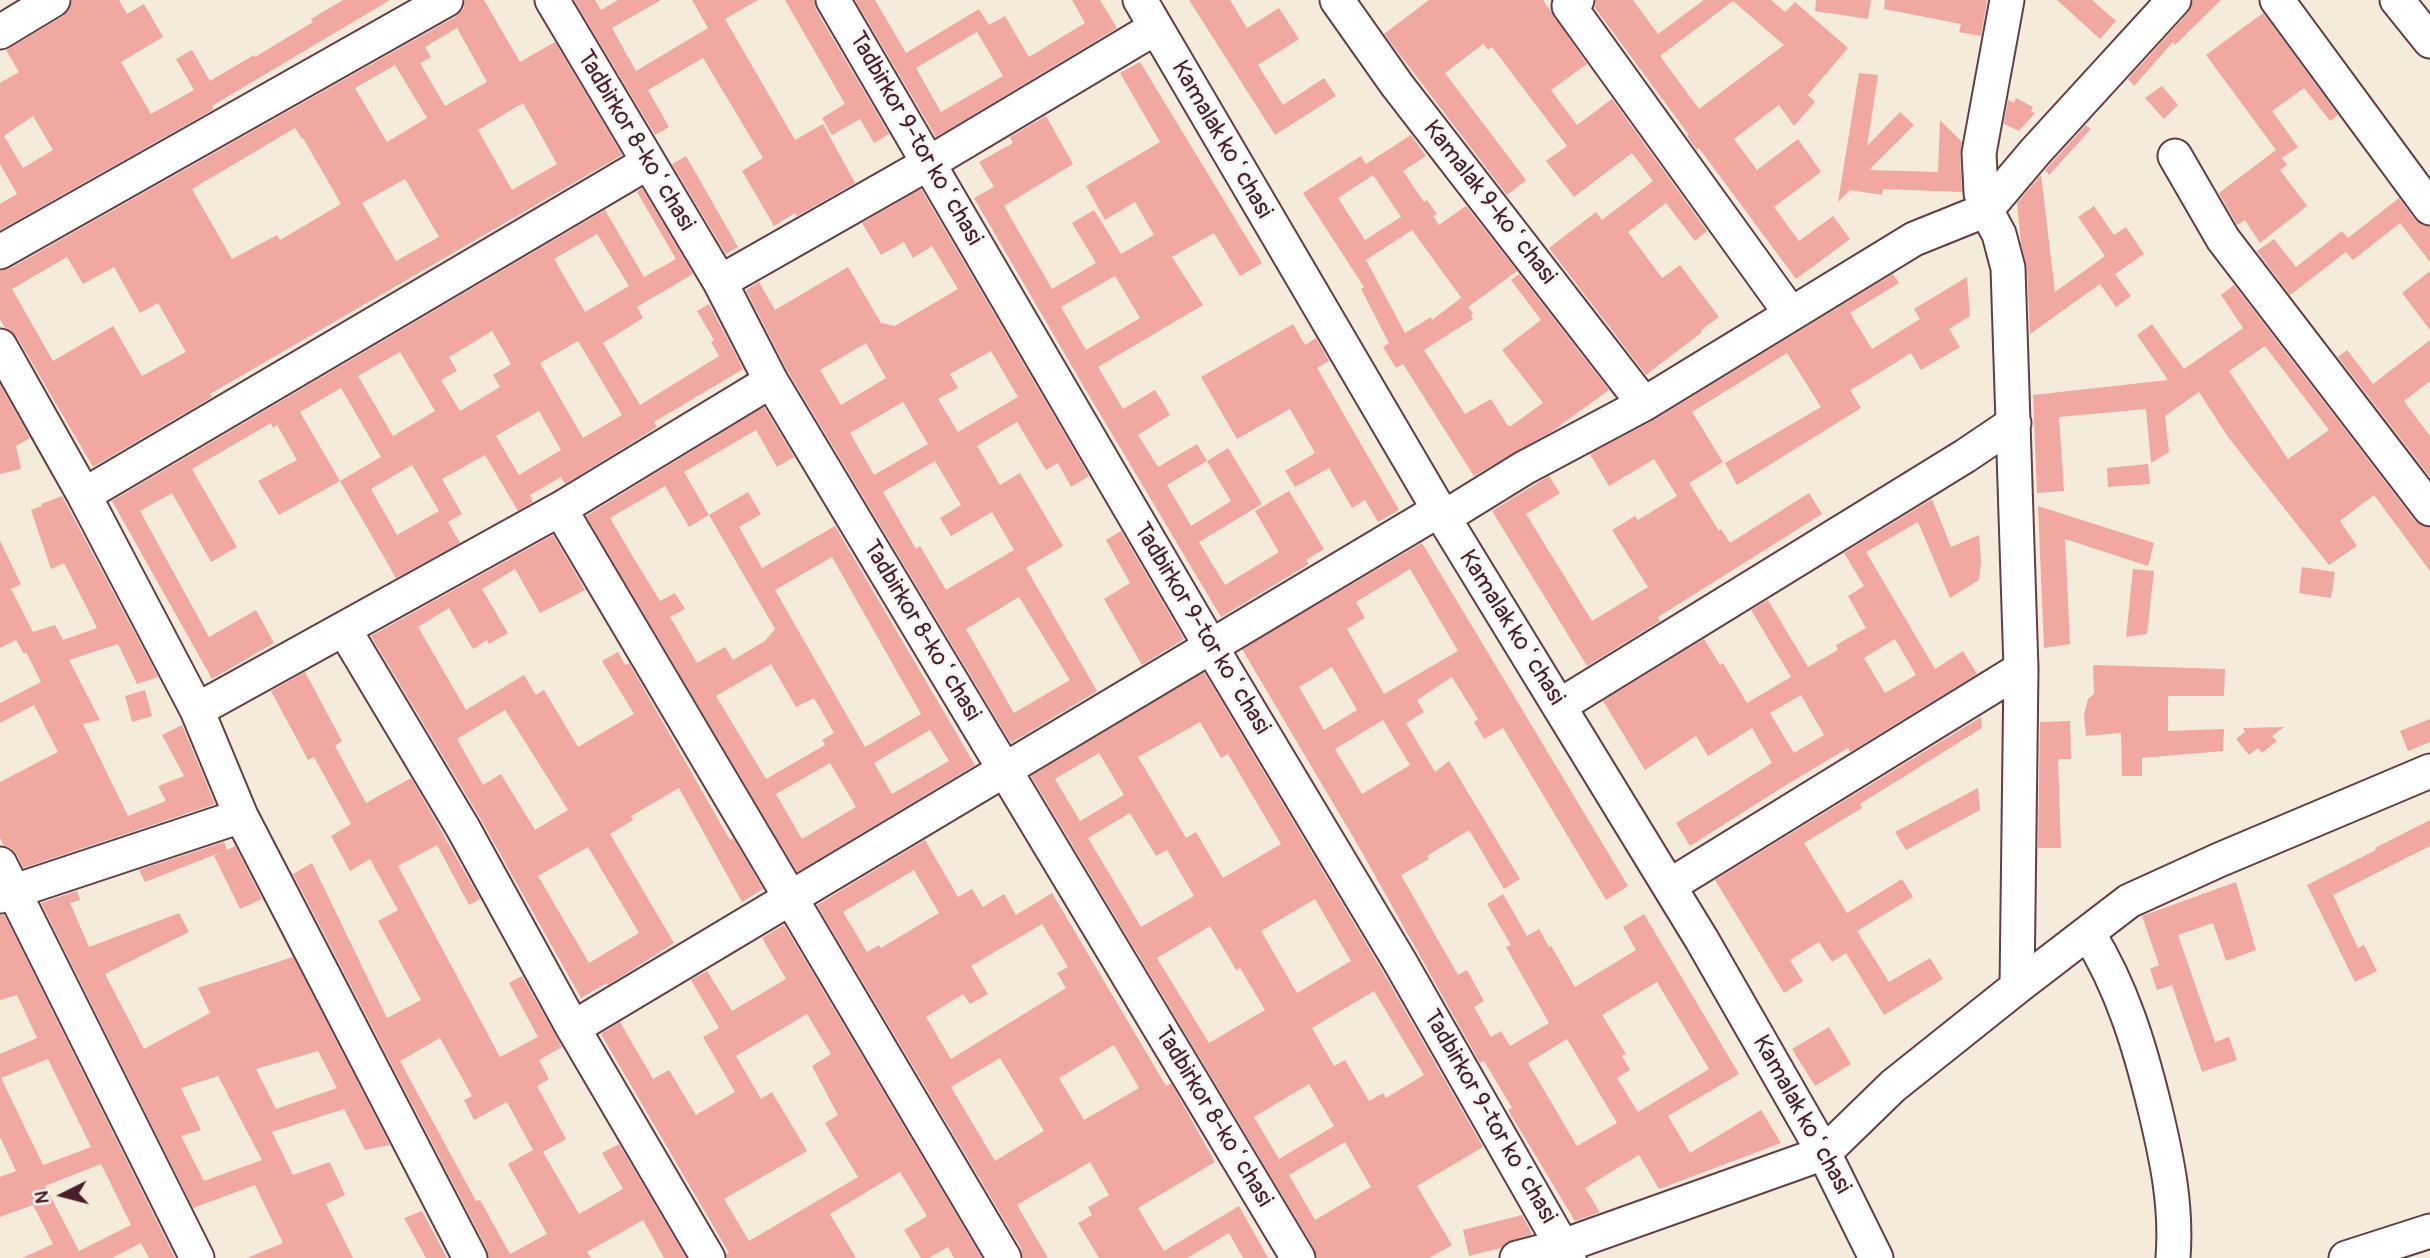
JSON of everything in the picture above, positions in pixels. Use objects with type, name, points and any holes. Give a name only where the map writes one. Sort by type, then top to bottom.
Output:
[{"type":"street","points":[[0,32],[53,0]]},
{"type":"street","points":[[0,252],[446,0]]},
{"type":"street","name":"Tadbirkor 8-koʻchasi","points":[[552,0],[720,282],[771,381],[1298,1258]]},
{"type":"street","name":"Tadbirkor 9-tor koʻchasi","points":[[833,0],[1210,645],[1400,962],[1566,1252]]},
{"type":"street","name":"Kamalak 9-koʻchasi","points":[[1337,0],[1397,85],[1644,404]]},
{"type":"street","points":[[2007,0],[1979,153],[1981,193],[1986,210],[1999,234],[2008,268],[2021,669],[2017,987]]},
{"type":"street","points":[[573,1028],[1210,645],[1441,514],[1644,404],[1914,239],[1986,210],[2035,152],[2174,0]]},
{"type":"street","points":[[2277,0],[2430,208]]},
{"type":"street","points":[[2397,0],[2430,41]]},
{"type":"street","points":[[1570,2],[1791,314]]},
{"type":"street","points":[[720,282],[929,163],[1148,14]]},
{"type":"street","name":"Kamalak koʻchasi","points":[[1148,14],[1441,514],[1669,886],[1824,1153],[1876,1258]]},
{"type":"street","points":[[2175,156],[2223,239],[2430,509]]},
{"type":"street","points":[[84,495],[647,163]]},
{"type":"street","points":[[0,346],[84,495],[197,710],[241,816],[470,1258]]},
{"type":"street","points":[[197,710],[560,509],[771,381]]},
{"type":"street","points":[[1559,706],[1965,456],[2014,423]]},
{"type":"street","points":[[560,509],[1004,1258]]},
{"type":"street","points":[[344,629],[463,828],[573,1028],[708,1258]]},
{"type":"street","points":[[1669,886],[2021,669]]},
{"type":"street","points":[[1517,1258],[1566,1252],[1824,1153],[1893,1086],[2129,901],[2430,771]]},
{"type":"street","points":[[197,1258],[5,883],[241,816]]},
{"type":"street","points":[[2088,933],[2114,979],[2143,1059],[2170,1170],[2174,1243],[2195,1258]]},
{"type":"street","points":[[2346,1258],[2380,1253],[2430,1231]]},
{"type":"building","points":[[72,0],[119,0],[127,14],[144,4],[163,37],[121,62],[151,114],[194,90],[176,59],[192,50],[210,81],[313,22],[311,19],[343,0],[390,0],[212,106],[214,109],[0,230],[0,204],[17,194],[0,164],[0,83],[19,72],[6,50],[69,10]],"holes":[[[33,116],[53,150],[23,168],[4,136]]]},
{"type":"building","points":[[465,0],[484,0],[520,62],[555,42],[622,155],[210,394],[212,397],[93,467],[17,337],[5,328],[0,319],[0,271],[9,269],[455,17],[463,9]],"holes":[[[457,28],[487,82],[445,106],[420,63],[431,57],[425,47]],[[395,65],[427,118],[387,142],[355,88]],[[523,103],[557,164],[512,190],[478,130]],[[295,128],[341,204],[280,240],[277,235],[232,259],[192,189]],[[405,179],[439,237],[396,261],[362,203]],[[67,257],[83,284],[114,267],[140,313],[158,303],[186,352],[142,376],[113,326],[53,361],[12,289]]]},
{"type":"building","points":[[574,0],[595,0],[601,10],[618,0],[661,0],[612,28],[636,71],[708,28],[692,0],[758,0],[725,19],[795,140],[823,124],[855,183],[774,226],[742,171],[763,158],[703,58],[648,90],[669,127],[655,135]]},
{"type":"building","points":[[785,0],[814,0],[816,10],[889,134],[874,143],[860,119],[832,135],[822,118],[845,104]]},
{"type":"building","points":[[855,0],[875,0],[906,53],[979,9],[989,25],[1005,16],[1029,57],[1085,23],[1072,0],[1100,0],[1117,28],[936,137]],"holes":[[[977,32],[1003,76],[941,112],[916,68]]]},
{"type":"building","points":[[1189,0],[1230,0],[1247,28],[1279,8],[1299,39],[1258,65],[1283,105],[1324,78],[1336,96],[1275,135]]},
{"type":"building","points":[[1429,0],[1543,0],[1587,64],[1551,90],[1577,125],[1612,99],[1707,231],[1695,241],[1666,203],[1628,232],[1662,278],[1680,265],[1719,317],[1646,375],[1549,248],[1596,212],[1602,220],[1653,181],[1632,153],[1574,197],[1546,161],[1567,146],[1492,47],[1488,50],[1483,44],[1445,73],[1526,180],[1507,195],[1384,34]]},
{"type":"building","points":[[1596,0],[1633,0],[1658,34],[1704,0],[1771,0],[1785,12],[1795,2],[1848,48],[1808,95],[1815,102],[1794,126],[1779,105],[1734,139],[1757,170],[1798,139],[1821,172],[1774,207],[1799,241],[1833,216],[1850,239],[1796,279],[1699,148],[1697,150],[1687,136],[1689,135],[1595,8]],"holes":[[[1733,1],[1784,45],[1699,109],[1660,56]]]},
{"type":"building","points":[[1816,0],[1871,0],[1868,19],[1815,11]]},
{"type":"building","points":[[1885,0],[1987,0],[1981,36],[1959,32],[1961,24],[1884,9]]},
{"type":"building","points":[[2057,0],[2092,0],[2116,21],[2100,39]]},
{"type":"building","points":[[2193,0],[2221,0],[2175,45],[2173,42],[2134,86],[2128,79],[2188,13]]},
{"type":"building","points":[[2263,13],[2338,115],[2330,121],[2304,88],[2272,111],[2298,147],[2282,158],[2287,165],[2280,170],[2307,206],[2260,243],[2245,220],[2237,225],[2219,193],[2276,150],[2206,55]]},
{"type":"building","points":[[1140,62],[1262,263],[1240,276],[1214,233],[1172,257],[1203,305],[1098,367],[1123,409],[1155,390],[1162,401],[1170,415],[1138,435],[1158,467],[1197,444],[1207,461],[1228,448],[1262,504],[1199,542],[1225,585],[1279,552],[1255,511],[1289,491],[1324,549],[1306,560],[1309,564],[1221,617],[974,198],[994,187],[979,162],[1013,143],[1010,137],[1046,116],[1073,164],[1004,206],[1052,289],[1096,263],[1072,223],[1094,210],[1121,254],[1154,235],[1135,202],[1105,220],[1086,186],[1160,142],[1120,73]],"holes":[[[1115,276],[1140,318],[1086,350],[1061,307]],[[1207,461],[1231,501],[1191,526],[1167,485]]]},
{"type":"building","points":[[1859,73],[1878,75],[1867,146],[1900,112],[1914,125],[1869,170],[1938,172],[1940,120],[1962,142],[1962,192],[1883,189],[1882,195],[1850,190],[1838,202]]},
{"type":"building","points":[[2162,86],[2178,105],[2164,119],[2145,98]]},
{"type":"building","points":[[2016,98],[2033,107],[2031,111],[2035,113],[2019,131],[2004,124],[2008,100],[2014,103]]},
{"type":"building","points":[[2086,125],[2091,129],[2049,175],[2045,170]]},
{"type":"building","points":[[1411,135],[1426,156],[1403,171],[1424,202],[1427,200],[1437,214],[1433,216],[1439,225],[1466,206],[1517,271],[1468,307],[1473,313],[1473,319],[1424,350],[1465,414],[1491,399],[1508,426],[1511,426],[1543,403],[1502,350],[1541,320],[1511,280],[1519,274],[1609,390],[1551,432],[1474,476],[1403,364],[1396,368],[1383,347],[1389,343],[1361,289],[1364,287],[1303,193],[1361,156],[1366,164]],"holes":[[[1373,175],[1401,217],[1365,240],[1338,198]],[[1412,230],[1466,304],[1461,298],[1432,320],[1431,317],[1405,333],[1366,260]]]},
{"type":"building","points":[[686,156],[738,247],[726,254],[672,164]]},
{"type":"building","points":[[2041,175],[2055,292],[2105,256],[2078,217],[2094,206],[2114,235],[2126,227],[2144,254],[2115,274],[2131,296],[2116,307],[2100,284],[2030,334],[2027,267],[2021,243],[2017,203]]},
{"type":"building","points":[[642,188],[693,274],[637,307],[643,318],[603,343],[640,405],[719,356],[711,342],[714,340],[697,311],[709,304],[743,369],[654,422],[657,427],[565,484],[561,477],[530,495],[533,502],[518,511],[485,455],[442,479],[462,514],[448,522],[460,543],[396,578],[340,481],[279,515],[258,481],[297,460],[277,425],[273,428],[271,423],[192,469],[237,547],[211,562],[172,493],[140,511],[209,637],[256,610],[274,643],[212,679],[112,501],[605,210],[644,277],[676,259],[637,192]],"holes":[[[597,234],[629,286],[585,312],[554,259]],[[492,331],[511,364],[493,375],[500,387],[460,411],[441,380],[457,371],[449,357]],[[578,341],[622,415],[583,438],[540,363]],[[400,352],[435,411],[393,436],[358,376]],[[341,388],[381,457],[340,481],[300,412]],[[539,411],[561,450],[519,475],[496,436]],[[412,465],[439,511],[397,535],[371,489]]]},
{"type":"building","points":[[921,189],[1089,476],[1071,487],[1058,463],[1046,470],[1017,422],[977,446],[1000,485],[1020,473],[1063,546],[1026,568],[1097,691],[1011,743],[787,370],[746,290],[759,282],[775,310],[848,267],[881,323],[895,326],[958,289],[932,246],[913,258],[904,242],[881,255],[862,223]],"holes":[[[866,343],[886,378],[841,405],[820,370]],[[991,351],[1018,397],[958,432],[938,399],[958,388],[950,374]],[[903,402],[928,444],[874,475],[850,433]],[[935,461],[961,505],[940,518],[951,536],[992,512],[1014,550],[946,590],[920,546],[916,549],[883,492]],[[1019,597],[1070,680],[1014,713],[966,629]]]},
{"type":"building","points":[[2399,198],[2415,220],[2430,227],[2430,262],[2400,223],[2353,260],[2346,252],[2290,295],[2257,251],[2274,239],[2296,267],[2342,231],[2348,238]]},
{"type":"building","points":[[2430,271],[2430,330],[2402,293]]},
{"type":"building","points":[[1893,274],[1899,283],[1850,313],[1872,349],[1920,319],[1914,309],[1967,277],[1970,316],[1949,329],[1960,347],[1921,370],[1911,353],[1850,390],[1861,408],[1737,485],[1725,463],[1821,407],[1787,353],[1692,412],[1723,462],[1689,483],[1719,531],[1721,529],[1730,543],[1809,493],[1822,514],[1658,617],[1660,621],[1587,666],[1492,511],[1549,476],[1560,493],[1526,514],[1592,621],[1648,587],[1612,530],[1635,516],[1638,520],[1677,496],[1654,459],[1609,486],[1590,454],[1654,420]]},
{"type":"building","points":[[2234,285],[2415,521],[2430,528],[2430,571],[2374,495],[2340,521],[2357,546],[2329,565],[2228,437],[2199,392],[2165,416],[2169,452],[2151,463],[2146,409],[2059,417],[2064,491],[2037,493],[2033,395],[2168,380],[2137,335],[2152,324],[2184,369],[2243,328],[2221,295]],"holes":[[[2265,346],[2329,430],[2288,459],[2229,371]]]},
{"type":"building","points":[[1293,324],[1305,345],[1316,338],[1329,361],[1317,368],[1399,510],[1378,522],[1365,500],[1352,508],[1329,468],[1295,487],[1285,471],[1315,453],[1290,409],[1237,439],[1201,377]]},
{"type":"building","points":[[2430,340],[2430,381],[2404,401],[2430,436],[2430,477],[2338,357],[2347,350],[2373,384]]},
{"type":"building","points":[[0,385],[30,438],[16,446],[21,469],[0,474]]},
{"type":"building","points":[[764,407],[794,457],[777,467],[756,430],[684,472],[709,515],[748,492],[761,514],[739,527],[762,568],[835,526],[975,765],[797,872],[586,516]],"holes":[[[665,486],[689,527],[709,515],[775,629],[765,641],[733,660],[725,647],[697,663],[670,617],[685,609],[675,593],[660,601],[610,518]],[[832,557],[921,714],[865,747],[775,590]],[[771,664],[796,707],[814,698],[834,733],[822,740],[825,745],[766,779],[716,696]],[[930,730],[949,761],[892,794],[874,763]],[[830,763],[856,807],[802,839],[776,794]]]},
{"type":"building","points":[[2148,464],[2150,484],[2108,487],[2107,468]]},
{"type":"building","points":[[62,496],[158,677],[137,684],[118,644],[69,660],[100,720],[83,724],[128,816],[166,801],[158,786],[184,776],[162,735],[182,725],[215,804],[23,868],[17,855],[11,848],[4,846],[0,838],[0,782],[58,752],[34,705],[0,723],[0,703],[41,682],[26,652],[24,654],[16,640],[0,648],[0,541],[21,584],[11,589],[33,632],[55,625],[63,640],[97,628],[64,563],[51,569],[31,510]]},
{"type":"building","points":[[1932,499],[1951,547],[1979,535],[1979,580],[1950,598],[1918,522],[1866,552],[1935,669],[1963,651],[1977,674],[1850,752],[1848,748],[1786,785],[1690,846],[1676,823],[1772,763],[1752,728],[1708,756],[1696,736],[1645,770],[1603,701],[1704,639],[1720,665],[1723,663],[1747,703],[1791,677],[1751,610],[1768,600],[1808,667],[1838,650],[1836,645],[1866,628],[1848,596],[1864,586],[1844,553]],"holes":[[[1895,639],[1916,675],[1885,693],[1864,658]],[[1801,695],[1824,735],[1794,753],[1770,713]]]},
{"type":"building","points":[[2038,506],[2154,543],[2148,566],[2065,539],[2070,644],[2044,648]]},
{"type":"building","points":[[1121,531],[1184,639],[1142,665],[1104,599],[1130,583],[1106,540]]},
{"type":"building","points":[[553,535],[585,590],[540,613],[515,569],[482,589],[508,633],[489,644],[487,640],[473,649],[449,608],[418,627],[466,710],[524,675],[536,695],[544,690],[578,747],[634,714],[602,661],[618,652],[625,665],[629,663],[730,840],[733,838],[763,889],[742,902],[679,788],[631,816],[633,820],[610,834],[674,943],[608,985],[607,983],[581,998],[480,818],[371,636]],"holes":[[[505,710],[568,810],[535,830],[501,774],[483,785],[457,739]],[[588,847],[639,933],[589,963],[538,876]]]},
{"type":"building","points":[[1422,543],[1628,886],[1606,900],[1503,728],[1484,739],[1474,722],[1478,719],[1452,677],[1417,700],[1424,712],[1406,723],[1435,772],[1449,761],[1520,879],[1504,889],[1469,830],[1427,856],[1429,859],[1401,875],[1458,975],[1467,970],[1484,1001],[1474,1007],[1491,1037],[1501,1031],[1510,1046],[1549,1023],[1506,947],[1511,945],[1487,904],[1503,894],[1527,936],[1539,929],[1575,987],[1636,950],[1623,927],[1644,914],[1739,1074],[1668,1116],[1690,1153],[1761,1110],[1781,1143],[1659,1189],[1639,1155],[1585,1188],[1600,1212],[1575,1221],[1508,1110],[1512,1108],[1484,1061],[1480,1063],[1359,847],[1242,649]],"holes":[[[1410,569],[1458,651],[1384,694],[1347,629],[1365,618],[1356,602]],[[1332,667],[1357,710],[1324,730],[1299,687]],[[1383,720],[1410,765],[1362,794],[1335,749]],[[1657,982],[1709,1069],[1638,1112],[1617,1078],[1630,1070],[1622,1056],[1626,1054],[1602,1015]],[[1567,1039],[1617,1123],[1577,1146],[1528,1063]]]},
{"type":"building","points":[[2302,567],[2335,572],[2331,598],[2299,593]]},
{"type":"building","points":[[2133,569],[2154,571],[2147,634],[2126,637]]},
{"type":"building","points":[[2093,665],[2225,669],[2224,696],[2168,696],[2168,731],[2224,729],[2223,751],[2142,758],[2142,776],[2122,776],[2121,733],[2086,736],[2084,715],[2088,699],[2094,694]]},
{"type":"building","points":[[305,672],[342,741],[335,746],[366,803],[411,778],[480,899],[469,905],[437,845],[398,866],[500,1057],[538,1037],[509,983],[522,976],[562,1047],[539,1060],[549,1079],[537,1086],[566,1139],[543,1152],[579,1214],[623,1189],[602,1153],[619,1144],[686,1258],[664,1258],[643,1220],[587,1252],[591,1258],[489,1258],[487,1249],[293,874],[312,863],[387,1018],[421,1000],[378,921],[398,910],[370,859],[350,871],[331,836],[351,824],[314,757],[308,760],[271,691]],"holes":[[[440,1038],[472,1096],[464,1100],[474,1120],[507,1102],[533,1150],[508,1164],[547,1234],[510,1254],[480,1200],[476,1201],[400,1061]]]},
{"type":"building","points":[[1204,672],[1383,972],[1483,1147],[1417,1186],[1452,1245],[1429,1258],[1317,1258],[1314,1248],[1031,776]],"holes":[[[1200,722],[1221,758],[1228,754],[1281,844],[1223,878],[1196,832],[1186,838],[1138,757]],[[1099,753],[1124,795],[1080,821],[1055,779]],[[1130,813],[1156,856],[1167,850],[1194,896],[1141,927],[1088,838]],[[1315,899],[1351,961],[1297,993],[1261,931]],[[1210,926],[1236,970],[1240,968],[1265,1010],[1209,1043],[1157,958]],[[1374,991],[1424,1075],[1386,1098],[1383,1093],[1369,1101],[1345,1060],[1334,1066],[1312,1028]],[[1309,1084],[1334,1126],[1279,1159],[1254,1117]],[[1345,1142],[1371,1187],[1315,1220],[1289,1175]]]},
{"type":"building","points":[[145,690],[152,716],[132,722],[125,696]]},
{"type":"building","points":[[1981,717],[1982,728],[1860,804],[1862,808],[1804,843],[1847,913],[1902,879],[1913,897],[1857,931],[1889,982],[1930,958],[1943,979],[1884,1015],[1846,953],[1832,962],[1819,942],[1790,960],[1803,981],[1784,993],[1715,880]]},
{"type":"building","points":[[2430,719],[2430,742],[2408,751],[2400,731]]},
{"type":"building","points":[[2070,721],[2071,759],[2058,759],[2061,848],[2038,848],[2040,722]]},
{"type":"building","points":[[2284,727],[2272,736],[2277,741],[2262,753],[2258,748],[2249,755],[2236,739],[2245,732],[2243,728]]},
{"type":"building","points":[[1978,788],[1980,810],[1906,850],[1895,832]]},
{"type":"building","points":[[2430,820],[2430,846],[2333,895],[2358,948],[2364,945],[2377,971],[2355,982],[2307,885]]},
{"type":"building","points":[[925,840],[958,897],[972,889],[983,907],[1004,894],[1016,915],[1052,893],[1166,1086],[1171,1083],[1215,1162],[1138,1208],[1164,1251],[1239,1206],[1268,1258],[1243,1258],[1229,1233],[1187,1258],[1099,1258],[1078,1223],[1092,1215],[1088,1207],[1109,1195],[1090,1162],[1017,1205],[1048,1258],[1023,1258],[1021,1248],[817,905]],"holes":[[[914,870],[939,913],[881,948],[879,945],[867,952],[843,912]],[[1042,924],[1068,967],[1057,973],[1066,988],[951,1059],[926,1017],[963,994],[970,1004],[988,994],[971,966]],[[1114,1045],[1139,1088],[1084,1120],[1059,1078]],[[1000,1058],[1044,1131],[995,1161],[951,1087]]]},
{"type":"building","points":[[224,842],[227,850],[145,882],[139,870]]},
{"type":"building","points":[[235,846],[262,899],[240,909],[214,856]]},
{"type":"building","points":[[2236,882],[2256,950],[2226,961],[2213,923],[2178,935],[2215,1042],[2229,1037],[2237,1060],[2202,1072],[2172,985],[2157,990],[2150,969],[2159,965],[2142,916]]},
{"type":"building","points":[[77,891],[80,900],[70,903],[89,947],[179,913],[189,932],[105,974],[144,1049],[210,1013],[198,988],[293,957],[390,1145],[365,1150],[344,1109],[272,1132],[293,1175],[330,1162],[345,1195],[326,1204],[353,1258],[247,1258],[283,1243],[255,1185],[193,1208],[41,903]],"holes":[[[318,1051],[337,1088],[276,1109],[256,1069]],[[218,1076],[262,1160],[204,1181],[181,1136],[201,1130],[181,1088]]]},
{"type":"building","points":[[4,914],[175,1258],[149,1258],[141,1243],[112,1258],[22,1258],[53,1244],[33,1205],[0,1217],[0,1177],[16,1171],[0,1137],[0,1054],[37,1038],[17,995],[0,1000],[0,915]],"holes":[[[48,1059],[91,1147],[43,1165],[1,1078]],[[101,1164],[131,1225],[79,1251],[45,1186]]]},
{"type":"building","points":[[784,925],[982,1258],[954,1258],[948,1247],[929,1258],[921,1258],[904,1230],[927,1216],[900,1172],[830,1214],[856,1258],[727,1258],[726,1254],[729,1253],[601,1034],[620,1022],[653,1079],[669,1070],[696,1115],[735,1092],[703,1037],[719,1028],[691,980],[707,971],[732,1011],[786,979],[762,938]],"holes":[[[807,1014],[831,1054],[812,1066],[838,1115],[825,1123],[858,1177],[749,1241],[724,1199],[807,1151],[772,1092],[761,1099],[736,1056]]]},
{"type":"building","points":[[1829,1027],[1851,1064],[1815,1086],[1792,1049]]},
{"type":"building","points":[[422,1211],[447,1258],[426,1258],[404,1218]]},
{"type":"building","points":[[1522,1215],[1532,1234],[1512,1240],[1501,1248],[1469,1256],[1463,1230]]}]
